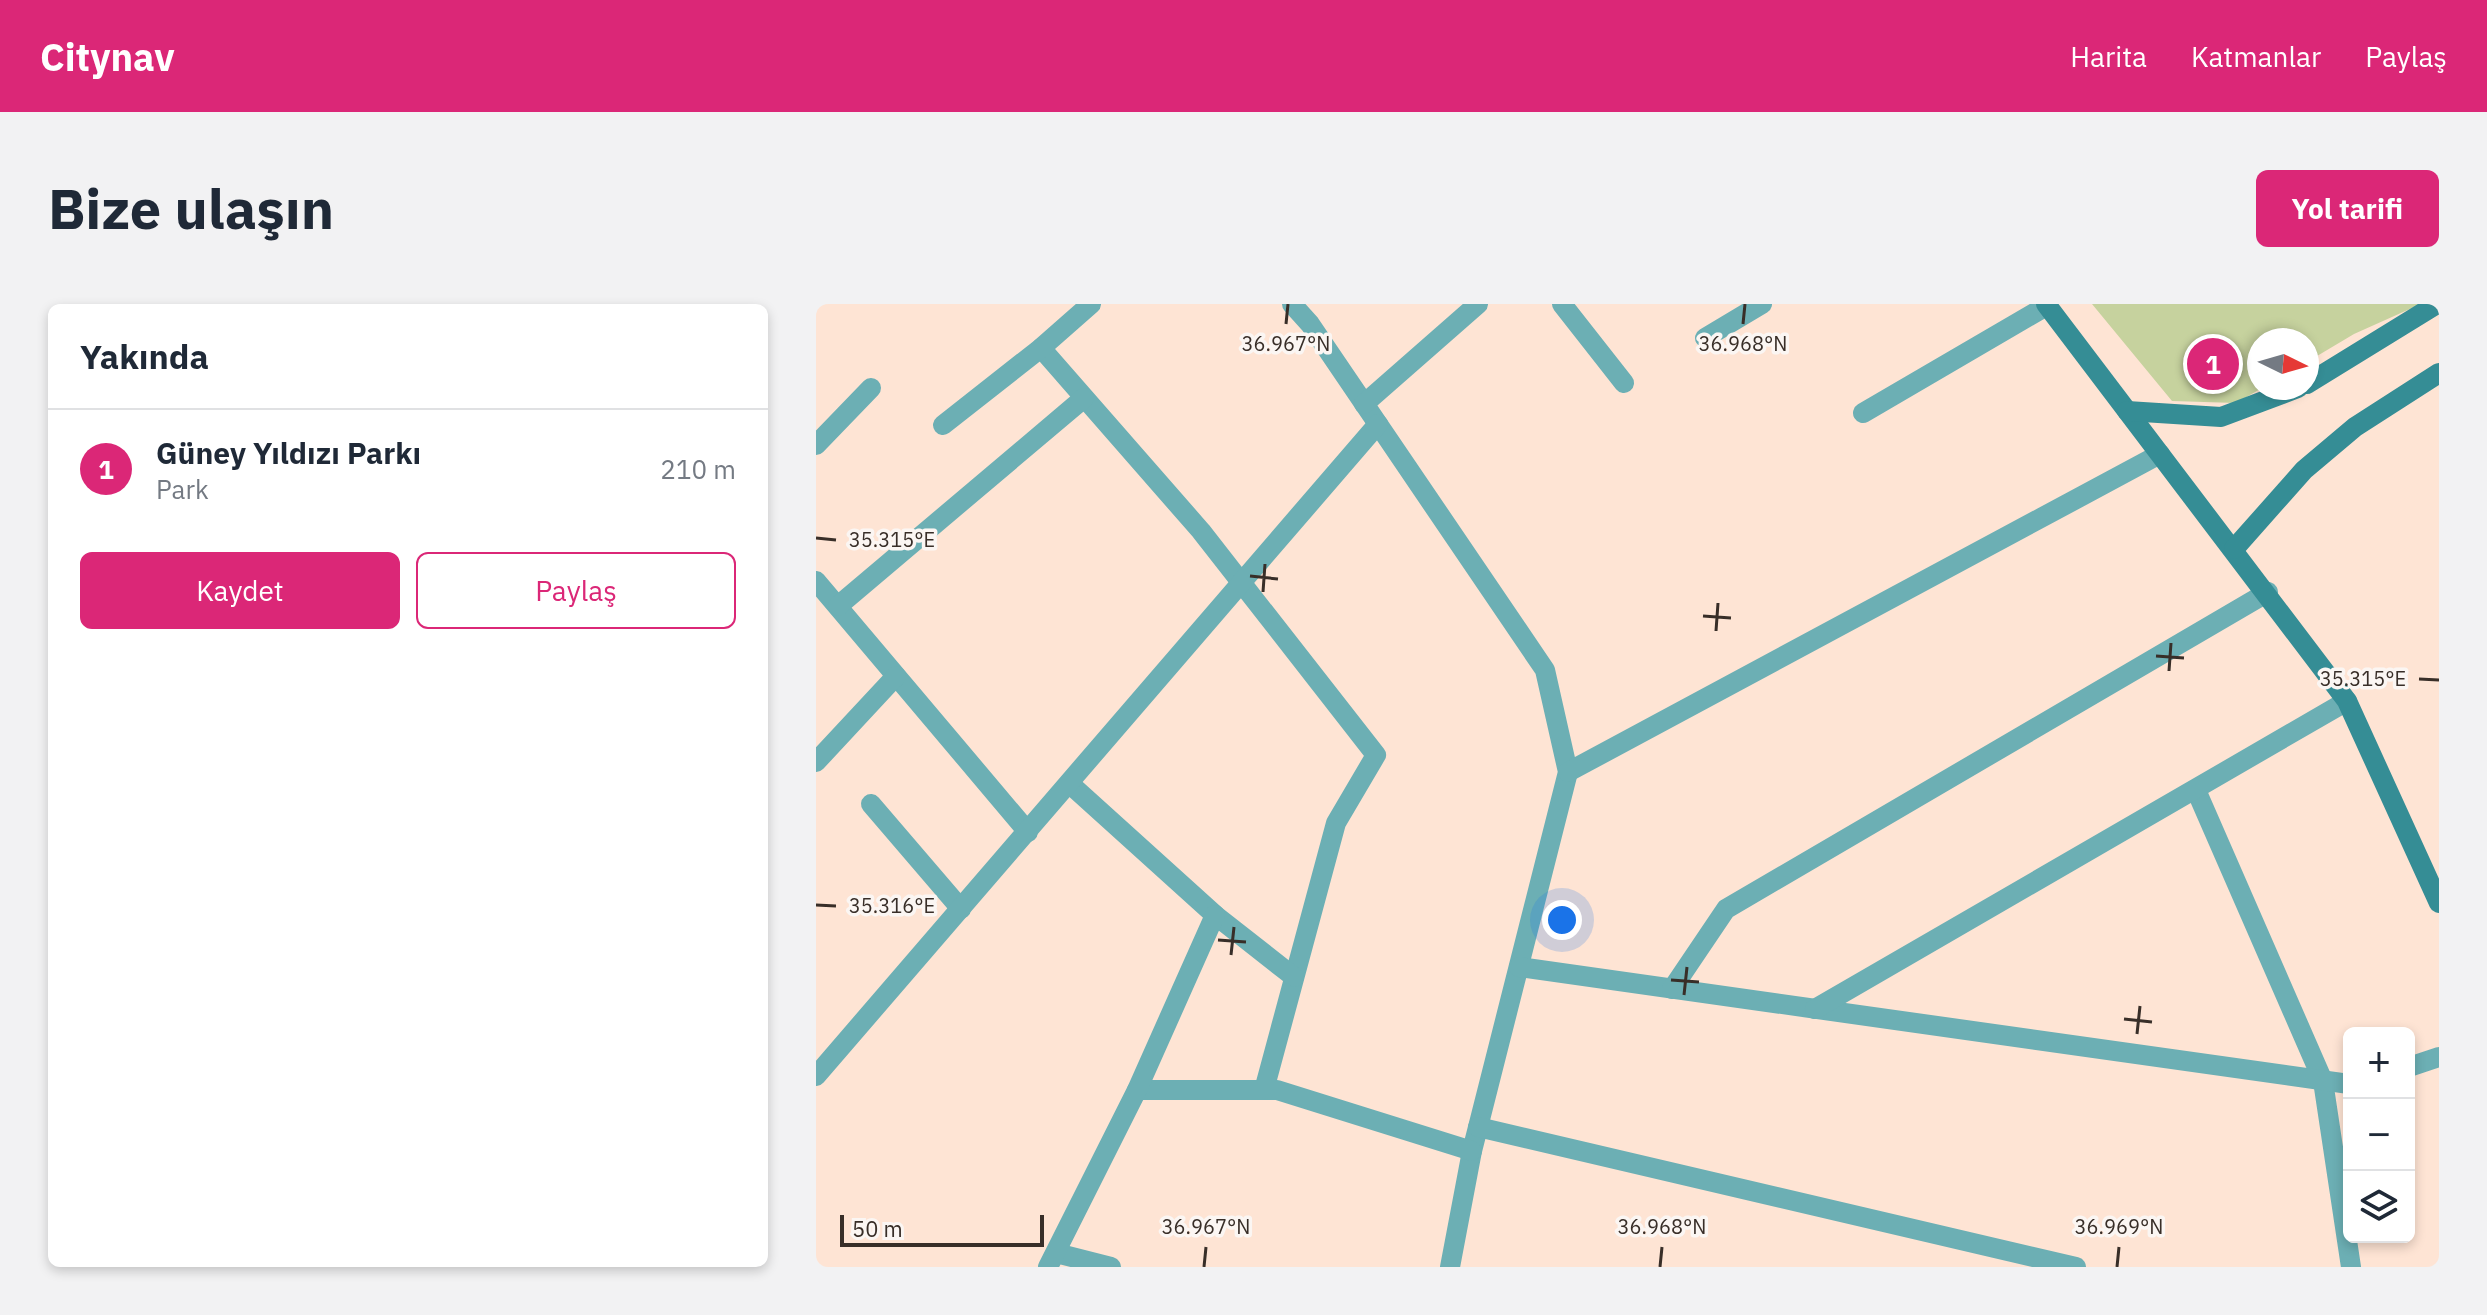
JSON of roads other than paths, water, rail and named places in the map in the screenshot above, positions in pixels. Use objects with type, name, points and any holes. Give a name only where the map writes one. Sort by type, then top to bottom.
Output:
[{"type":"main road","points":[[2319,377],[2437,304]]},
{"type":"main road","points":[[2047,305],[2268,592],[2347,701],[2439,903]]},
{"type":"main road","points":[[2234,549],[2304,470],[2355,427],[2439,373]]},
{"type":"main road","points":[[2127,411],[2221,417],[2266,400]]},
{"type":"street","points":[[943,425],[1041,348],[1091,304]]},
{"type":"street","points":[[1292,304],[1310,324],[1545,670],[1568,772],[1472,1151],[1450,1267]]},
{"type":"street","points":[[1364,404],[1478,304]]},
{"type":"street","points":[[1562,304],[1624,383]]},
{"type":"street","points":[[1705,338],[1762,304]]},
{"type":"street","points":[[1863,413],[2047,305]]},
{"type":"street","points":[[1041,348],[1201,531],[1376,755],[1336,823],[1264,1090]]},
{"type":"street","points":[[816,445],[871,388]]},
{"type":"street","points":[[838,606],[1084,398]]},
{"type":"street","points":[[816,1076],[1378,424]]},
{"type":"street","points":[[1568,772],[2160,454]]},
{"type":"street","points":[[816,581],[1028,832]]},
{"type":"street","points":[[1672,989],[1726,909],[2268,592]]},
{"type":"street","points":[[816,762],[896,676]]},
{"type":"street","points":[[1815,1009],[2347,701]]},
{"type":"street","points":[[1070,784],[1215,915],[1294,977]]},
{"type":"street","points":[[2196,790],[2323,1081],[2351,1267]]},
{"type":"street","points":[[871,804],[961,909]]},
{"type":"street","points":[[1111,1267],[1052,1260],[1137,1090],[1215,915]]},
{"type":"street","points":[[1519,967],[2343,1083]]},
{"type":"street","points":[[2415,1065],[2439,1057]]},
{"type":"street","points":[[1137,1090],[1277,1090],[1472,1151]]},
{"type":"street","points":[[1478,1127],[2076,1267]]},
{"type":"place","name":"Güney Yıldızı Parkı","points":[[2213,364]]}]
